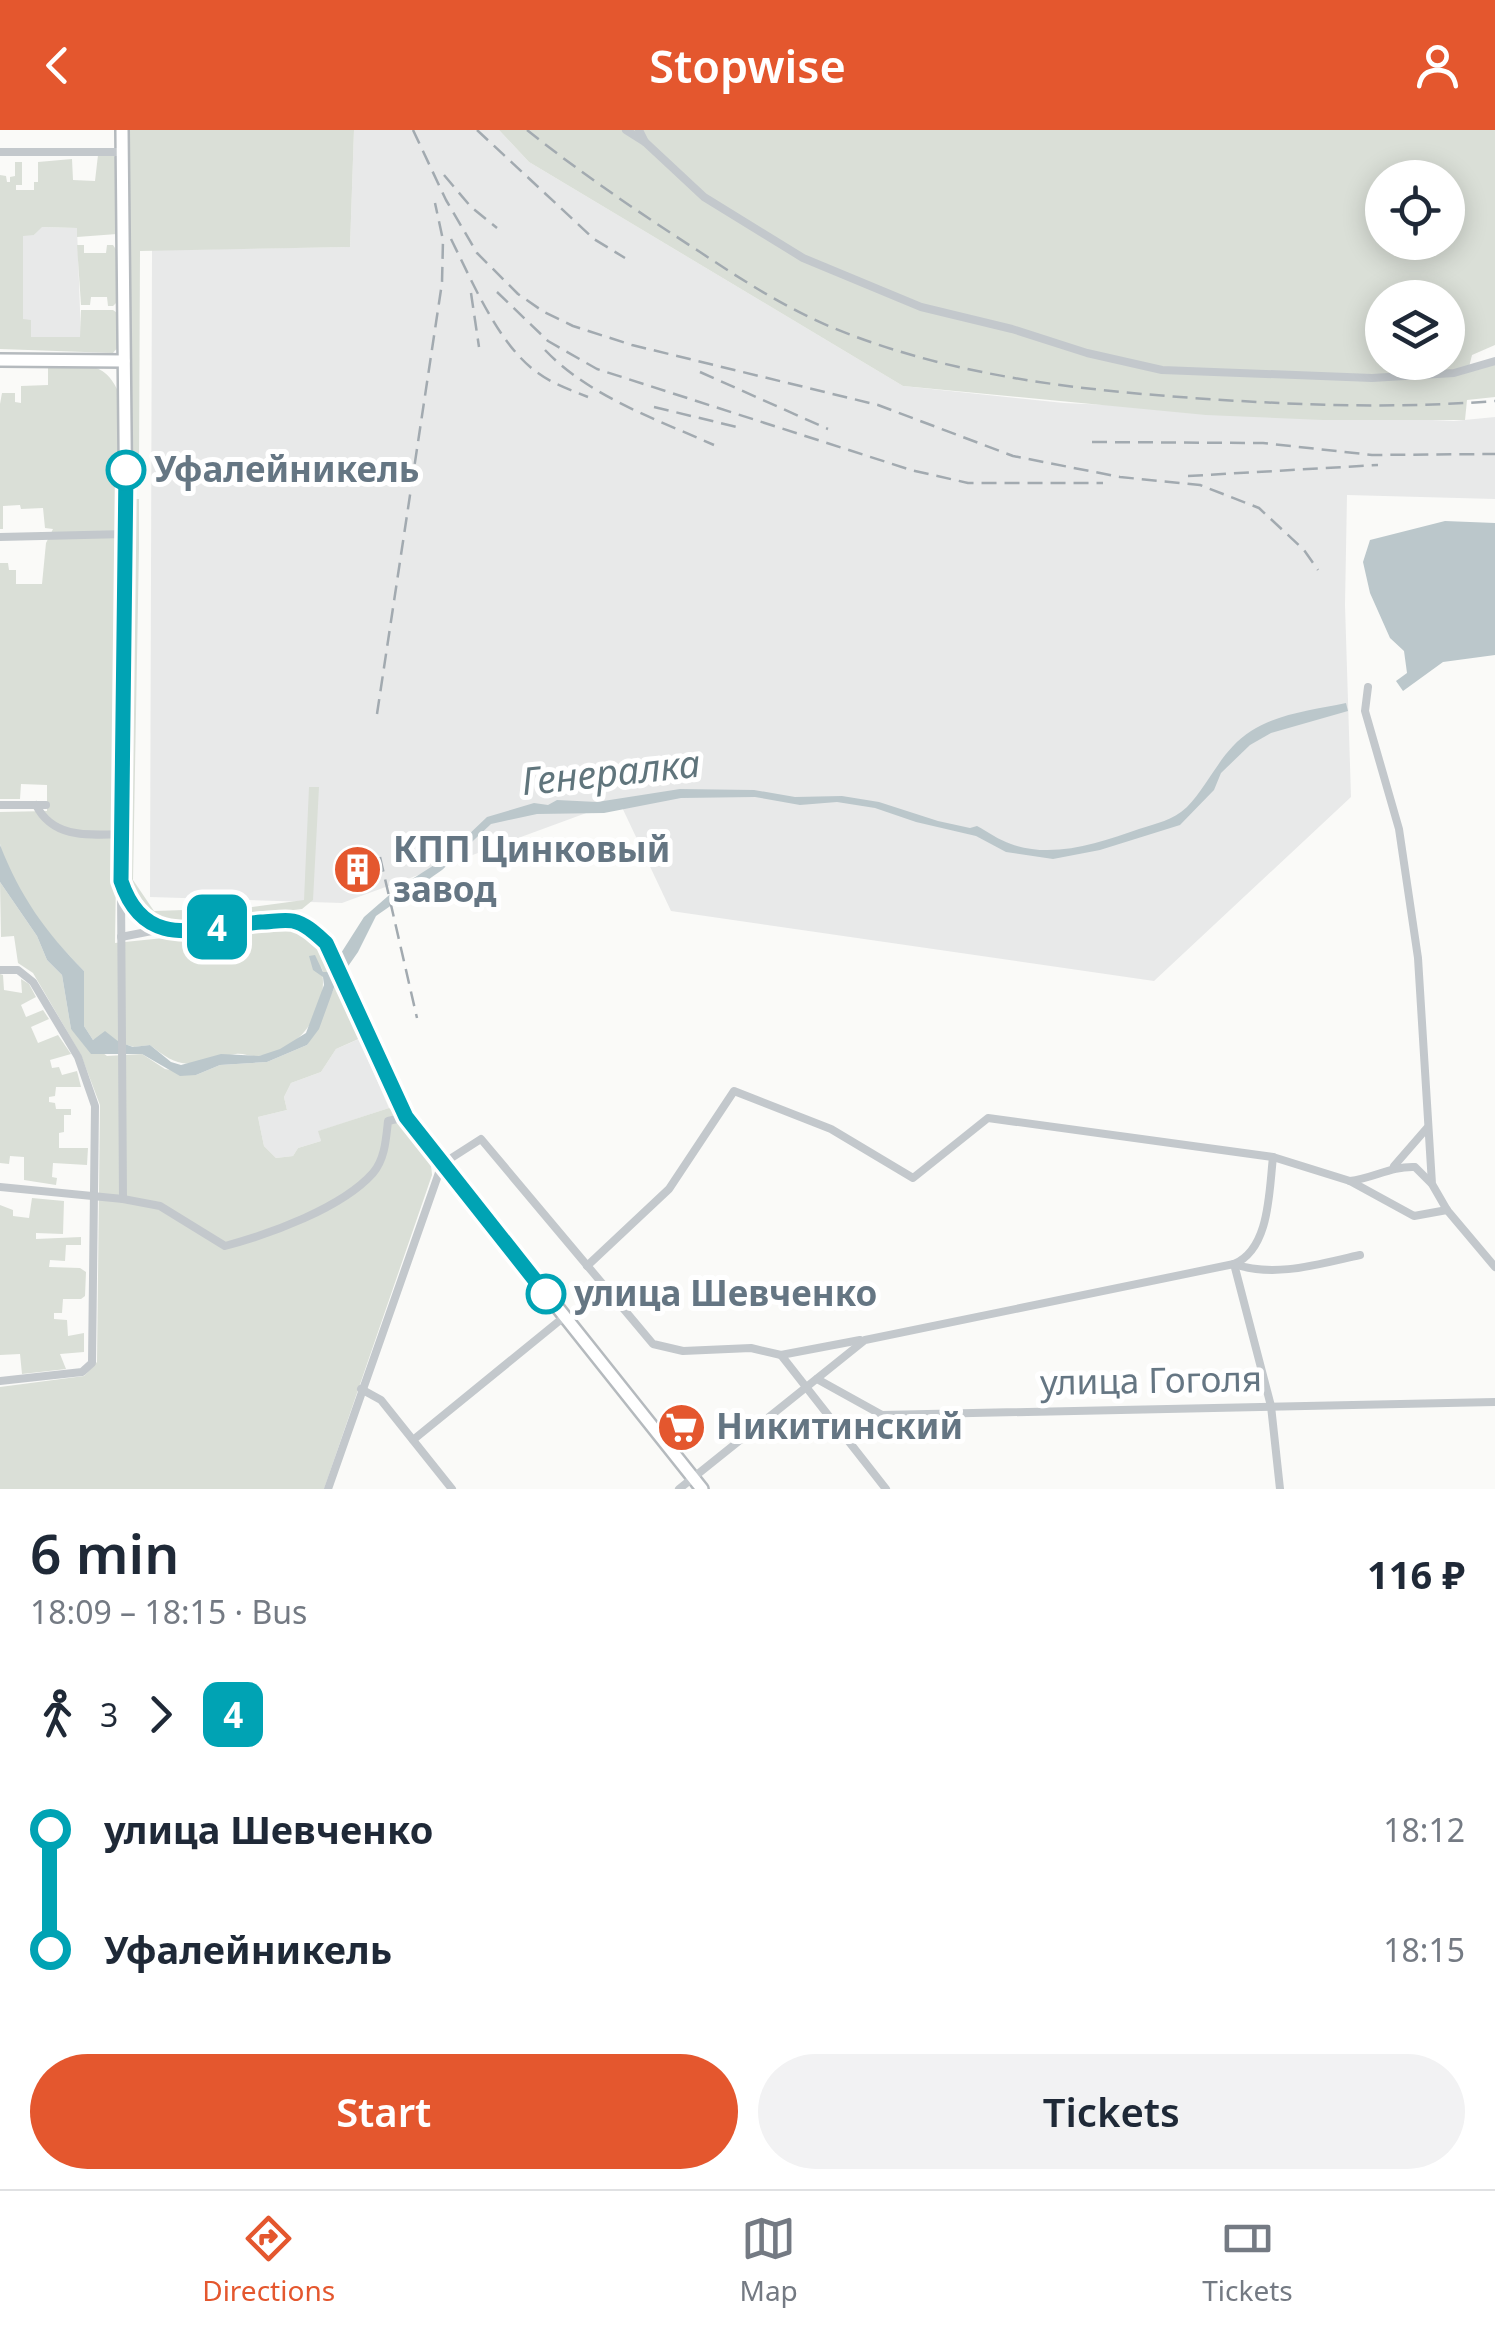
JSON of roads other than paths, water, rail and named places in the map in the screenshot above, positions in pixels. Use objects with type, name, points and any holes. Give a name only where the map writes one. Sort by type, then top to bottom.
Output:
[{"type":"main road","points":[[122,130],[126,534],[121,881],[129,906],[142,920],[162,929],[292,921],[313,931],[332,952],[406,1117],[702,1489]]},
{"type":"main road","points":[[0,360],[124,360]]},
{"type":"street","points":[[626,130],[645,142],[704,197],[803,258],[921,307],[1012,329],[1087,354],[1162,370],[1372,378],[1454,373],[1495,360]]},
{"type":"street","points":[[639,130],[645,142]]},
{"type":"street","points":[[0,152],[122,152]]},
{"type":"street","points":[[0,537],[126,534]]},
{"type":"street","points":[[1368,687],[1365,711],[1399,829],[1418,958],[1432,1184]]},
{"type":"street","points":[[0,805],[41,805],[39,812],[73,834],[122,834]]},
{"type":"street","points":[[121,881],[123,1199]]},
{"type":"street","points":[[121,937],[162,929]]},
{"type":"street","points":[[0,970],[18,970],[32,982],[78,1056],[96,1106],[92,1363],[82,1372],[0,1381]]},
{"type":"street","points":[[587,1266],[669,1189],[734,1090],[831,1130],[913,1178],[988,1118],[1273,1157],[1350,1181],[1414,1216],[1447,1210]]},
{"type":"street","points":[[0,1187],[160,1206],[226,1246],[344,1197],[375,1172],[386,1148],[388,1121],[406,1117]]},
{"type":"street","points":[[1350,1181],[1394,1166],[1428,1127]]},
{"type":"street","points":[[328,1489],[442,1164],[481,1139],[653,1344],[683,1351],[751,1348],[782,1355],[1234,1264],[1246,1259],[1257,1242],[1268,1204],[1273,1157]]},
{"type":"street","points":[[1394,1166],[1415,1168],[1432,1184],[1447,1210],[1495,1267]]},
{"type":"street","points":[[1234,1264],[1252,1270],[1292,1269],[1360,1256]]},
{"type":"street","points":[[1234,1264],[1271,1406],[1280,1489]]},
{"type":"street","points":[[413,1440],[564,1317]]},
{"type":"street","points":[[679,1489],[865,1340]]},
{"type":"street","points":[[782,1355],[886,1489]]},
{"type":"street","name":"улица Гоголя","points":[[818,1379],[882,1415],[1495,1402]]},
{"type":"street","points":[[361,1389],[381,1400],[452,1489]]},
{"type":"railway","points":[[413,130],[446,200],[477,253],[518,294],[544,312],[632,345],[878,405],[1013,456],[1120,477],[1200,485],[1259,508],[1304,550],[1318,570]]},
{"type":"railway","points":[[477,130],[594,239],[625,258]]},
{"type":"railway","points":[[527,130],[634,208],[764,292],[831,327],[919,357],[1055,384],[1193,398],[1344,405],[1495,401]]},
{"type":"railway","points":[[444,175],[471,207],[497,228]]},
{"type":"railway","points":[[377,714],[442,283],[443,240],[435,203]]},
{"type":"railway","points":[[451,239],[488,312],[511,347],[544,377],[588,397]]},
{"type":"railway","points":[[497,292],[548,341],[597,369],[911,470],[968,483],[1103,483]]},
{"type":"railway","points":[[471,293],[479,347]]},
{"type":"railway","points":[[545,350],[603,394],[714,445]]},
{"type":"railway","points":[[700,372],[828,429]]},
{"type":"railway","points":[[654,407],[741,428]]},
{"type":"railway","points":[[1092,442],[1263,443],[1372,455],[1495,454]]},
{"type":"railway","points":[[1188,476],[1378,465]]},
{"type":"railway","points":[[380,857],[417,1018]]},
{"type":"place","name":"Уфалейникель","points":[[126,470]]},
{"type":"place","name":"КПП Цинковый завод","points":[[358,870]]},
{"type":"place","name":"улица Шевченко","points":[[546,1294]]},
{"type":"place","name":"Никитинский","points":[[681,1427]]},
{"type":"water label","name":"Генералка","points":[[611,773]]}]
